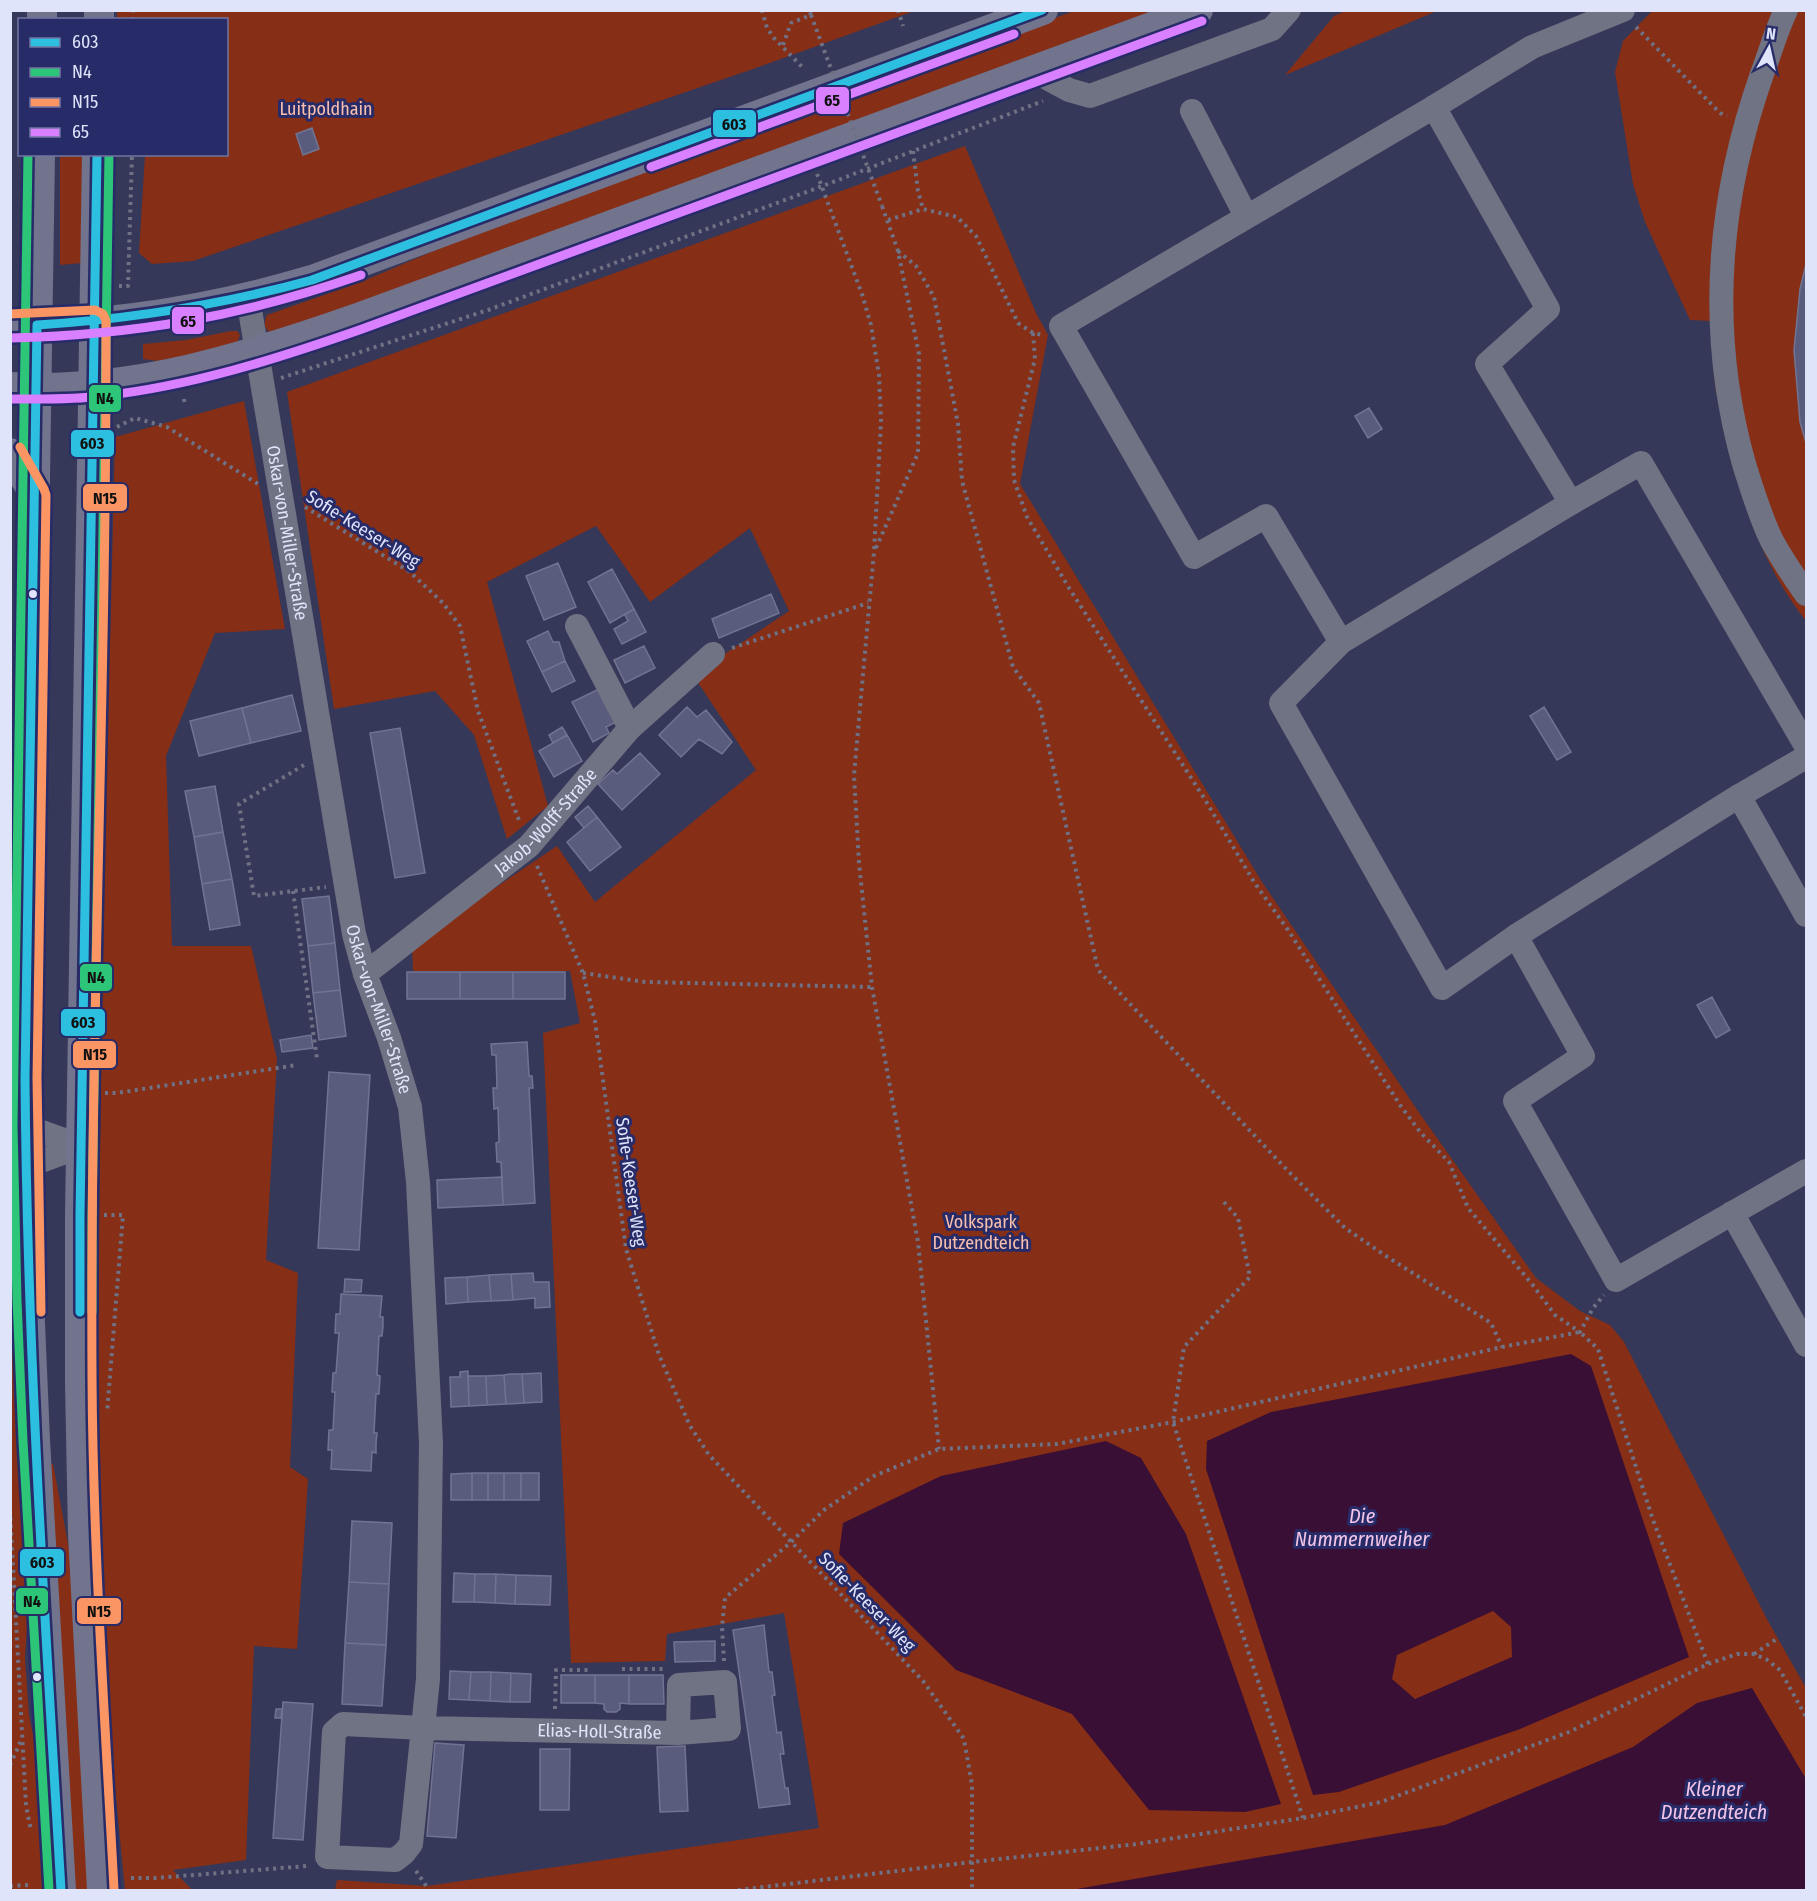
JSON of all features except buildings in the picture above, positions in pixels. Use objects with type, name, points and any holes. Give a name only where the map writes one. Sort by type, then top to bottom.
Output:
[{"type":"main road","points":[[24,325],[94,322],[192,309],[248,298],[351,267],[1043,10]]},
{"type":"main road","points":[[23,388],[94,385],[197,367],[258,352],[358,318],[1198,10]]},
{"type":"main road","points":[[40,156],[24,325],[23,388],[34,495],[18,1168],[61,1890]]},
{"type":"main road","points":[[97,156],[81,1146],[80,1383],[82,1511],[102,1890]]},
{"type":"main road","points":[[10,453],[34,495]]},
{"type":"street","points":[[1034,71],[1069,90],[1090,96],[1272,28],[1289,10]]},
{"type":"street","points":[[1786,10],[1746,122],[1729,196],[1720,273],[1722,341],[1733,418],[1752,490],[1771,539],[1806,594]]},
{"type":"street","points":[[1341,642],[1266,516],[1194,557],[1061,326],[1532,47],[1622,11]]},
{"type":"street","points":[[1434,107],[1548,309],[1488,364],[1571,503]]},
{"type":"street","points":[[1192,111],[1246,216]]},
{"type":"street","name":"Oskar-von-Miller-Straße","points":[[248,298],[354,934],[365,974],[389,1038],[410,1107],[418,1182],[431,1443],[428,1679],[411,1844],[395,1860],[327,1857]]},
{"type":"street","points":[[1806,746],[1641,463],[1341,642],[1281,703],[1442,988],[1516,936],[1739,796],[1806,757]]},
{"type":"street","points":[[577,626],[630,728]]},
{"type":"street","name":"Jakob-Wolff-Straße","points":[[365,974],[529,846],[630,728],[713,654]]},
{"type":"street","points":[[1739,796],[1806,915]]},
{"type":"street","points":[[1516,936],[1583,1056],[1515,1101],[1616,1280],[1806,1171]]},
{"type":"street","points":[[18,1127],[81,1146]]},
{"type":"street","points":[[18,1168],[81,1146]]},
{"type":"street","points":[[1732,1213],[1806,1345]]},
{"type":"street","points":[[678,1733],[678,1685],[725,1683]]},
{"type":"street","name":"Elias-Holl-Straße","points":[[327,1857],[334,1732],[343,1724],[423,1728],[678,1733],[729,1729],[725,1683]]},
{"type":"path","points":[[762,10],[767,28],[774,38],[804,69]]},
{"type":"path","points":[[898,10],[903,26]]},
{"type":"path","points":[[1622,11],[1720,113],[1746,122]]},
{"type":"path","points":[[783,45],[791,23],[810,13],[898,251],[919,354],[918,453],[874,552]]},
{"type":"path","points":[[263,383],[488,310],[820,187],[1069,90]]},
{"type":"path","points":[[913,151],[918,191],[923,209]]},
{"type":"path","points":[[128,286],[132,156]]},
{"type":"path","points":[[815,170],[865,304],[871,325],[879,375],[881,421],[874,552],[854,775],[859,863],[872,987],[918,1242],[939,1449]]},
{"type":"path","points":[[888,220],[923,209],[957,217],[976,236],[1018,323],[1033,333],[1048,335],[1061,326]]},
{"type":"path","points":[[898,251],[916,266],[934,297],[958,424],[962,481],[1013,666],[1039,703],[1098,970],[1345,1228],[1491,1323],[1502,1347]]},
{"type":"path","points":[[1033,333],[1035,359],[1012,447],[1014,480],[1027,517],[1204,798],[1254,882],[1294,939],[1373,1064],[1421,1132],[1449,1162],[1468,1208],[1555,1315],[1598,1348],[1653,1520],[1708,1664]]},
{"type":"path","points":[[184,399],[185,406]]},
{"type":"path","points":[[135,418],[167,427],[263,487]]},
{"type":"path","name":"Sofie-Keeser-Weg","points":[[298,503],[410,572],[443,603],[460,626],[478,711],[529,846],[583,973],[595,1021],[626,1249],[659,1355],[690,1426],[709,1455],[923,1681],[964,1739],[972,1785],[972,1890]]},
{"type":"path","points":[[713,654],[868,603]]},
{"type":"path","points":[[323,754],[239,804],[254,896],[345,884]]},
{"type":"path","points":[[293,891],[317,1059]]},
{"type":"path","points":[[583,973],[645,982],[872,987]]},
{"type":"path","points":[[117,1093],[297,1065]]},
{"type":"path","points":[[1224,1202],[1238,1218],[1250,1276],[1184,1347],[1173,1422],[1303,1818]]},
{"type":"path","points":[[107,1420],[123,1215]]},
{"type":"path","points":[[1580,1332],[1593,1308],[1616,1280]]},
{"type":"path","points":[[725,1683],[722,1627],[725,1598],[790,1543],[824,1510],[873,1476],[939,1449],[1057,1444],[1173,1422],[1502,1347],[1580,1332]]},
{"type":"path","points":[[10,1510],[26,1806],[32,1836]]},
{"type":"path","points":[[1753,1654],[1778,1638]]},
{"type":"path","points":[[10,1644],[17,1650]]},
{"type":"path","points":[[738,1890],[1137,1844],[1303,1818],[1381,1802],[1569,1732],[1708,1664],[1737,1654],[1753,1654],[1766,1659],[1779,1670],[1806,1717]]},
{"type":"path","points":[[622,1669],[668,1669],[678,1685]]},
{"type":"path","points":[[555,1731],[556,1670],[588,1670]]},
{"type":"path","points":[[10,1765],[22,1738]]},
{"type":"path","points":[[131,1878],[311,1866],[327,1857]]},
{"type":"path","points":[[10,1886],[28,1885]]},
{"type":"green space","points":[[1348,10],[1437,11],[1285,75],[1334,16]]},
{"type":"green space","name":"Luitpoldhain","points":[[117,11],[914,11],[750,70],[193,261],[152,264],[139,253],[145,156],[228,156],[228,18],[117,18]]},
{"type":"green space","points":[[1074,11],[1163,11],[273,334],[265,326],[267,315],[361,282],[525,212]]},
{"type":"green space","points":[[1652,11],[1806,11],[1806,621],[1791,600],[1765,554],[1738,480],[1716,390],[1711,321],[1690,320],[1645,222],[1633,184],[1615,72],[1623,41]]},
{"type":"green space","name":"Volkspark Dutzendteich","points":[[965,146],[1036,313],[1048,335],[1020,484],[1262,882],[1418,1111],[1536,1278],[1580,1311],[1610,1325],[1624,1342],[1768,1621],[1806,1688],[1806,1890],[335,1890],[337,1880],[427,1886],[819,1828],[784,1613],[667,1634],[665,1661],[571,1663],[543,1033],[580,1023],[570,971],[413,971],[412,944],[557,846],[595,902],[756,770],[693,675],[789,611],[750,528],[650,602],[596,526],[487,582],[548,806],[507,839],[474,735],[435,691],[334,709],[287,392]]},
{"type":"green space","points":[[60,156],[83,156],[82,263],[60,265]]},
{"type":"green space","points":[[237,331],[240,335],[234,346],[158,361],[143,359],[143,344],[186,340]]},
{"type":"green space","points":[[244,401],[285,629],[215,633],[166,756],[172,946],[251,946],[277,1059],[266,1260],[298,1273],[290,1467],[308,1479],[297,1649],[254,1646],[246,1860],[173,1870],[192,1890],[125,1890],[94,1573],[91,1435],[99,859],[110,645],[115,437]]},
{"type":"green space","points":[[10,1222],[13,1234],[31,1562],[25,1658],[29,1715],[42,1779],[48,1890],[11,1890]]},
{"type":"green space","points":[[46,1464],[53,1464],[70,1554],[90,1890],[70,1890]]},
{"type":"water","name":"Die Nummernweiher","points":[[1571,1354],[1591,1366],[1689,1657],[1520,1729],[1339,1792],[1313,1795],[1206,1469],[1207,1441],[1271,1412]],"holes":[[[1493,1611],[1511,1627],[1512,1657],[1415,1699],[1392,1679],[1397,1655]]]},
{"type":"water","points":[[1106,1441],[1141,1458],[1186,1534],[1281,1804],[1245,1812],[1149,1810],[1072,1714],[956,1670],[839,1554],[843,1523],[941,1476]]},
{"type":"water","name":"Kleiner Dutzendteich","points":[[1752,1688],[1806,1779],[1806,1890],[1071,1890],[1445,1825],[1633,1747],[1697,1703]]},
{"type":"transit line","name":"603","points":[[61,1890],[38,1484],[26,1180],[25,1078],[37,325],[176,310],[244,297],[312,280],[1042,10]]},
{"type":"transit line","name":"65","points":[[10,399],[79,398],[168,386],[298,351],[1202,21]]},
{"type":"transit line","name":"65","points":[[651,167],[1014,34]]},
{"type":"transit line","name":"N4","points":[[28,156],[13,1126],[23,1441],[49,1890]]},
{"type":"transit line","name":"603","points":[[80,1312],[97,156]]},
{"type":"transit line","name":"N4","points":[[92,1312],[109,156]]},
{"type":"transit line","name":"65","points":[[10,338],[101,333],[188,321],[274,302],[361,275]]},
{"type":"transit line","name":"N15","points":[[10,314],[95,310],[103,314],[106,321],[104,585],[93,1113],[92,1377],[97,1569],[114,1889]]},
{"type":"transit line","name":"N15","points":[[20,447],[46,495],[37,1078],[41,1312]]}]
